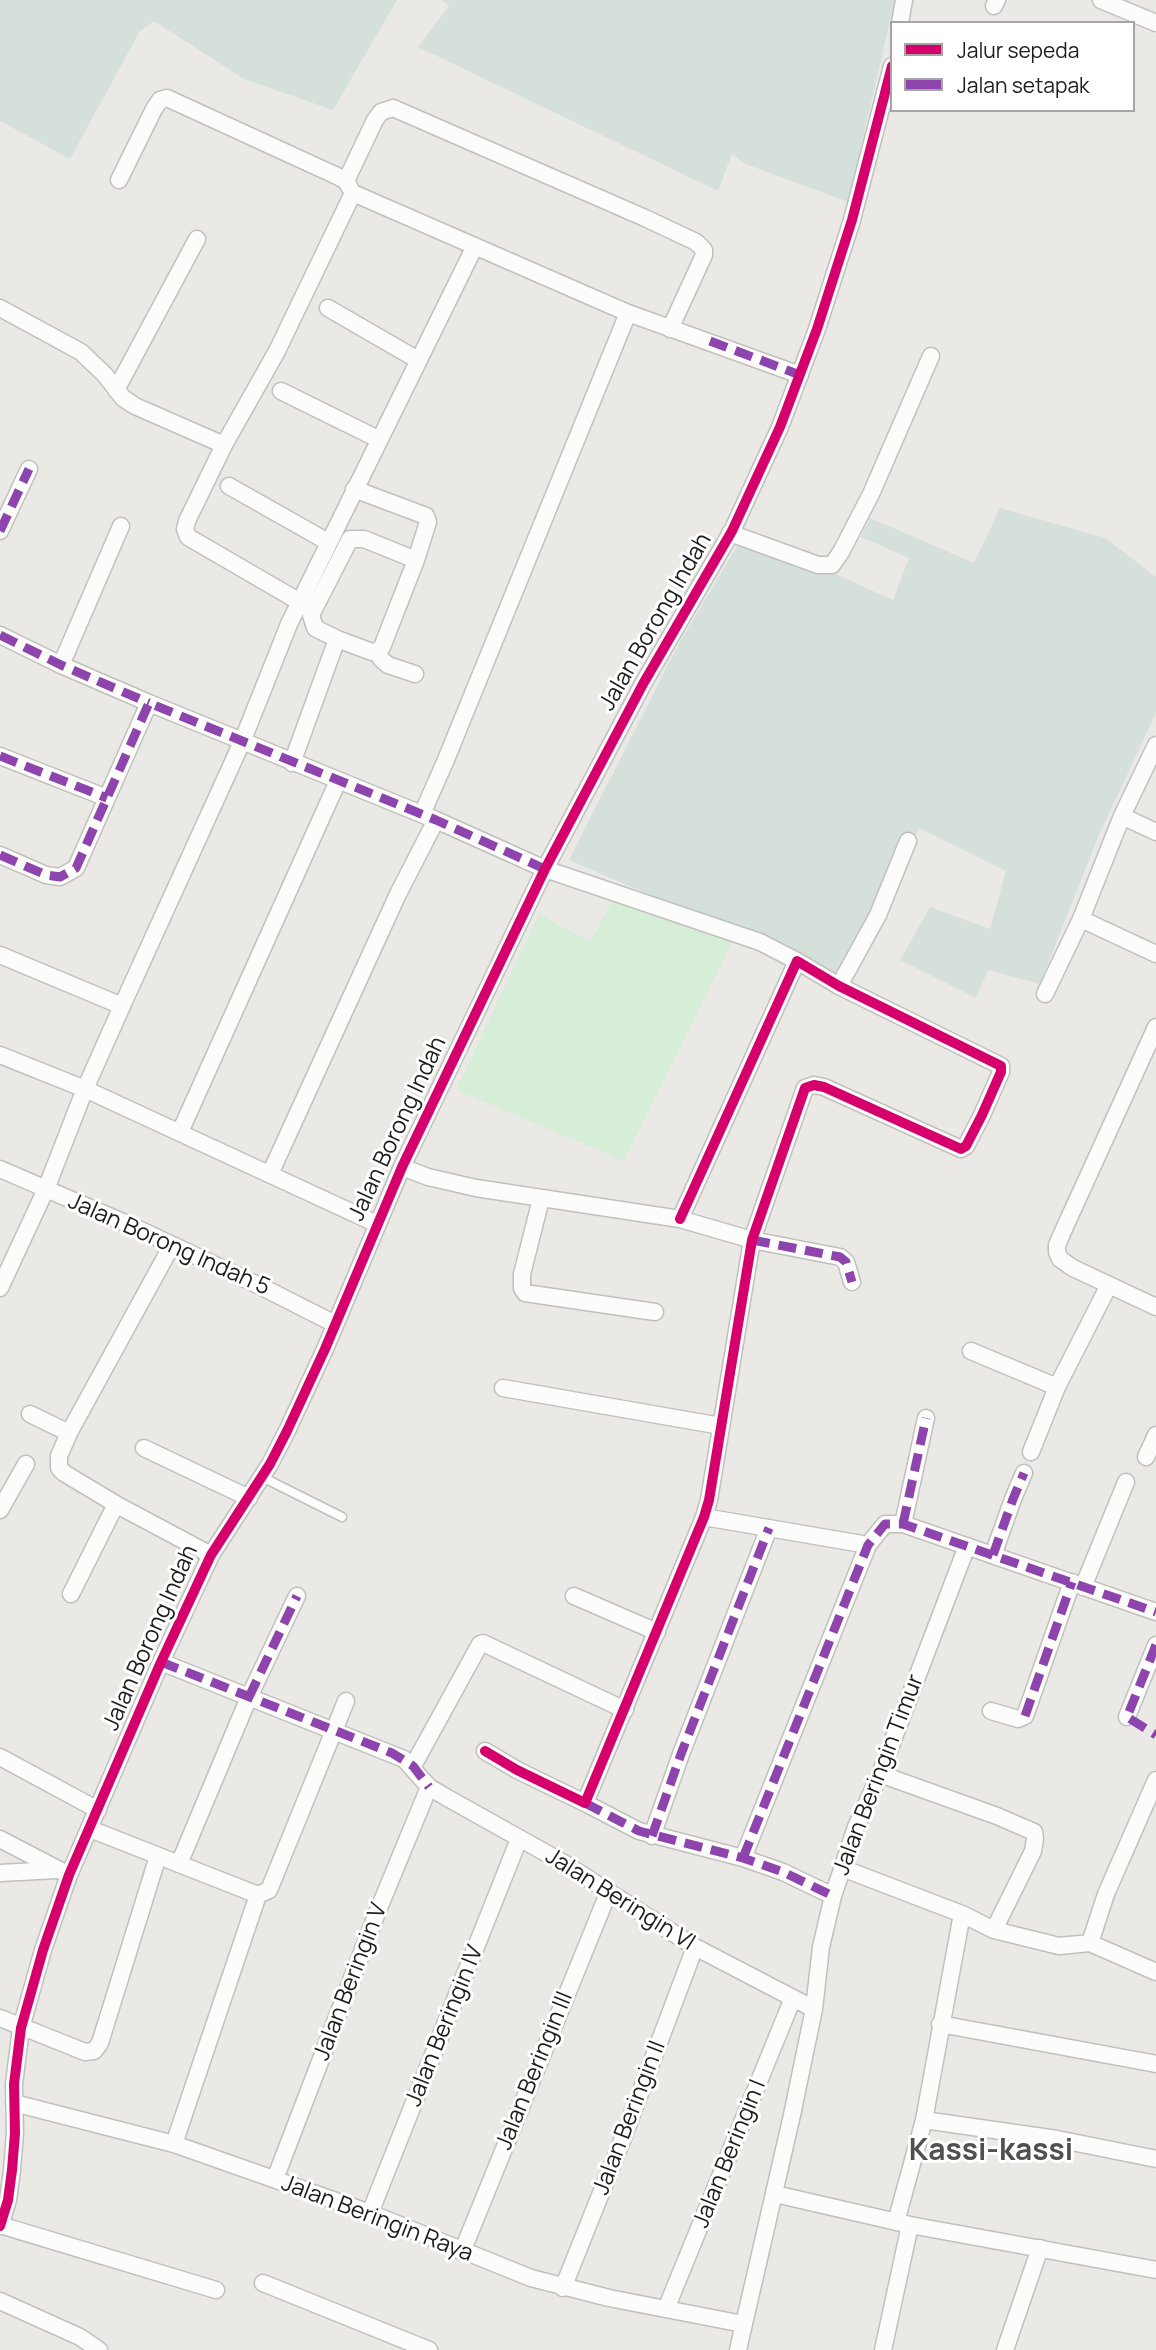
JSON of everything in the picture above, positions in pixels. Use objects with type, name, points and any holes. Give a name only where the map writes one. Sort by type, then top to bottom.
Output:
[{"type":"street","points":[[900,21],[904,0]]},
{"type":"street","points":[[1101,0],[1156,23]]},
{"type":"street","name":"Jalan Borong Indah","points":[[0,2225],[15,2133],[14,2103],[7,2082],[64,1872],[90,1829],[161,1662],[211,1555],[262,1477],[287,1432],[401,1167],[545,869],[643,684],[730,533],[780,427],[817,329],[852,220],[890,74]]},
{"type":"street","points":[[119,180],[154,109],[160,100],[167,98],[303,159],[349,187],[475,246],[628,313],[800,375]]},
{"type":"street","points":[[300,602],[188,537],[185,529],[224,445],[277,351],[349,187],[375,120],[381,112],[393,108],[696,242],[704,250],[704,255],[670,329]]},
{"type":"street","points":[[116,390],[197,239]]},
{"type":"street","points":[[0,1288],[46,1189],[85,1089],[242,742],[289,624],[475,246]]},
{"type":"street","points":[[0,308],[82,352],[123,398],[135,406],[224,445]]},
{"type":"street","points":[[328,308],[418,360]]},
{"type":"street","points":[[270,1174],[398,894],[551,496],[628,313]]},
{"type":"street","points":[[730,533],[818,565],[832,565],[871,494],[931,356]]},
{"type":"street","points":[[281,391],[378,439]]},
{"type":"street","points":[[0,531],[29,469]]},
{"type":"street","points":[[229,486],[328,542]]},
{"type":"street","points":[[354,489],[426,516],[428,522],[416,560],[382,647],[378,651],[372,652],[315,628],[311,615],[350,539],[364,539],[416,560]]},
{"type":"street","points":[[61,665],[121,526]]},
{"type":"street","points":[[0,635],[149,703],[429,817],[545,869],[760,942],[839,986],[1000,1066],[1001,1072],[967,1146],[961,1149],[824,1087],[814,1085],[805,1088],[752,1240],[704,1517],[585,1803]]},
{"type":"street","points":[[292,763],[337,639]]},
{"type":"street","points":[[378,651],[381,659],[388,665],[415,674]]},
{"type":"street","points":[[0,855],[60,877],[76,868],[149,703]]},
{"type":"street","points":[[1045,994],[1081,919],[1122,816],[1156,745]]},
{"type":"street","points":[[0,756],[107,799]]},
{"type":"street","points":[[180,1132],[338,781]]},
{"type":"street","points":[[1122,816],[1156,832]]},
{"type":"street","points":[[839,986],[877,915],[908,841]]},
{"type":"street","points":[[1081,919],[1156,954]]},
{"type":"street","points":[[0,955],[122,1006]]},
{"type":"street","points":[[680,1219],[797,961]]},
{"type":"street","points":[[1156,1027],[1057,1245],[1060,1259],[1073,1268],[1156,1307]]},
{"type":"street","points":[[0,1055],[85,1089],[377,1224]]},
{"type":"street","points":[[401,1167],[428,1177],[541,1199],[680,1219],[752,1240],[840,1257],[846,1262],[852,1282]]},
{"type":"street","name":"Jalan Borong Indah 5","points":[[0,1169],[172,1245],[335,1324]]},
{"type":"street","points":[[541,1199],[522,1275],[522,1288],[525,1293],[655,1312]]},
{"type":"street","points":[[172,1245],[69,1433],[59,1456],[59,1468],[119,1506],[211,1555]]},
{"type":"street","points":[[1031,1452],[1057,1387],[1109,1285]]},
{"type":"street","points":[[971,1350],[1057,1387]]},
{"type":"street","points":[[503,1388],[721,1426]]},
{"type":"street","points":[[30,1414],[69,1433]]},
{"type":"street","points":[[903,1524],[926,1418]]},
{"type":"street","points":[[1146,1457],[1156,1435]]},
{"type":"street","points":[[144,1448],[249,1497]]},
{"type":"street","points":[[0,1508],[26,1464]]},
{"type":"street","points":[[993,1555],[1024,1473]]},
{"type":"street","points":[[991,1712],[1018,1718],[1025,1716],[1078,1584],[1126,1482]]},
{"type":"street","points":[[71,1594],[115,1507],[119,1506]]},
{"type":"street","points":[[704,1517],[868,1545]]},
{"type":"street","points":[[743,1858],[868,1545],[885,1524],[903,1524],[1156,1612]]},
{"type":"street","points":[[652,1836],[769,1528]]},
{"type":"street","name":"Jalan Beringin Timur","points":[[738,2350],[775,2194],[814,2009],[821,1947],[832,1896],[856,1827],[880,1774],[967,1546]]},
{"type":"street","points":[[179,1864],[249,1697],[297,1596]]},
{"type":"street","points":[[574,1596],[657,1632]]},
{"type":"street","points":[[413,1766],[483,1643],[625,1710]]},
{"type":"street","points":[[1127,1717],[1156,1645]]},
{"type":"street","points":[[161,1662],[392,1753],[413,1766],[429,1787]]},
{"type":"street","points":[[90,1829],[258,1895],[269,1890],[346,1701]]},
{"type":"street","points":[[485,1751],[517,1770],[652,1836],[743,1858],[783,1872],[832,1896]]},
{"type":"street","points":[[0,1757],[98,1810]]},
{"type":"street","points":[[880,1774],[1014,1822],[1034,1832],[1033,1852],[994,1930]]},
{"type":"street","points":[[1090,1943],[1106,1894],[1156,1780]]},
{"type":"street","name":"Jalan Beringin VI","points":[[429,1787],[609,1891],[695,1947],[814,2009]]},
{"type":"street","name":"Jalan Beringin V","points":[[275,2179],[377,1913],[429,1787]]},
{"type":"street","points":[[0,1839],[64,1872]]},
{"type":"street","name":"Jalan Beringin IV","points":[[370,2213],[519,1839]]},
{"type":"street","points":[[0,2018],[85,2052],[94,2050],[100,2043],[158,1856]]},
{"type":"street","points":[[842,1868],[962,1914],[994,1930],[1059,1946],[1090,1943],[1156,1972]]},
{"type":"street","points":[[0,1873],[64,1872]]},
{"type":"street","name":"Jalan Beringin III","points":[[462,2252],[609,1891]]},
{"type":"street","points":[[174,2144],[258,1895]]},
{"type":"street","points":[[883,2350],[903,2224],[962,1914]]},
{"type":"street","name":"Jalan Beringin II","points":[[563,2288],[695,1947]]},
{"type":"street","name":"Jalan Beringin I","points":[[666,2309],[793,1998]]},
{"type":"street","points":[[940,2024],[1156,2064]]},
{"type":"street","name":"Jalan Beringin Raya","points":[[14,2103],[174,2144],[370,2213],[462,2252],[563,2288],[743,2323]]},
{"type":"street","points":[[924,2120],[1057,2138],[1156,2159]]},
{"type":"street","points":[[775,2194],[903,2224],[1156,2270]]},
{"type":"street","points":[[0,2225],[216,2290]]},
{"type":"street","points":[[1005,2350],[1040,2248]]},
{"type":"street","points":[[263,2283],[411,2346],[429,2350]]},
{"type":"street","points":[[0,2301],[78,2344],[99,2350]]},
{"type":"lane","points":[[262,1477],[342,1517]]},
{"type":"shaded area","points":[[0,0],[397,0],[333,110],[244,79],[154,21],[140,31],[70,159],[0,121]]},
{"type":"shaded area","points":[[442,0],[895,0],[848,202],[743,163],[732,154],[718,191],[418,47],[449,6]]},
{"type":"shaded area","points":[[1000,508],[1105,538],[1156,577],[1156,713],[1098,837],[1040,984],[988,970],[976,998],[900,960],[930,907],[990,929],[1006,871],[919,828],[837,974],[784,943],[659,899],[569,860],[678,645],[742,538],[827,570],[893,600],[909,558],[861,537],[870,518],[974,563]]},
{"type":"green space","points":[[616,894],[735,937],[624,1161],[456,1090],[539,914],[590,942]]},
{"type":"marked path","points":[[710,341],[800,375]]},
{"type":"marked path","points":[[0,531],[29,469]]},
{"type":"marked path","points":[[0,635],[149,703]]},
{"type":"marked path","points":[[0,855],[46,875],[60,877],[76,868],[149,703],[436,820],[545,869]]},
{"type":"marked path","points":[[0,756],[107,798]]},
{"type":"marked path","points":[[752,1240],[840,1257],[846,1262],[852,1282]]},
{"type":"marked path","points":[[903,1524],[926,1418]]},
{"type":"marked path","points":[[993,1555],[1024,1473]]},
{"type":"marked path","points":[[743,1858],[868,1545],[885,1524],[903,1524],[1156,1612]]},
{"type":"marked path","points":[[652,1836],[769,1528]]},
{"type":"marked path","points":[[1025,1716],[1072,1582]]},
{"type":"marked path","points":[[249,1697],[297,1596]]},
{"type":"marked path","points":[[1156,1645],[1127,1717],[1156,1735]]},
{"type":"marked path","points":[[161,1662],[392,1753],[413,1766],[429,1787]]},
{"type":"marked path","points":[[585,1803],[639,1831],[743,1858],[783,1872],[833,1896]]},
{"type":"cycle path","points":[[0,2226],[8,2200],[12,2170],[15,2133],[14,2084],[21,2028],[43,1950],[69,1875],[161,1662],[211,1555],[270,1464],[287,1431],[402,1167],[545,869],[643,684],[732,531],[780,427],[817,329],[852,220],[890,74]]},
{"type":"cycle path","points":[[485,1751],[585,1803],[704,1517],[752,1240],[805,1088],[814,1085],[824,1087],[961,1149],[966,1146],[982,1115],[1001,1072],[1001,1066],[839,986],[797,961],[680,1219]]},
{"type":"district","name":"Kassi-kassi","points":[[991,2152]]}]
